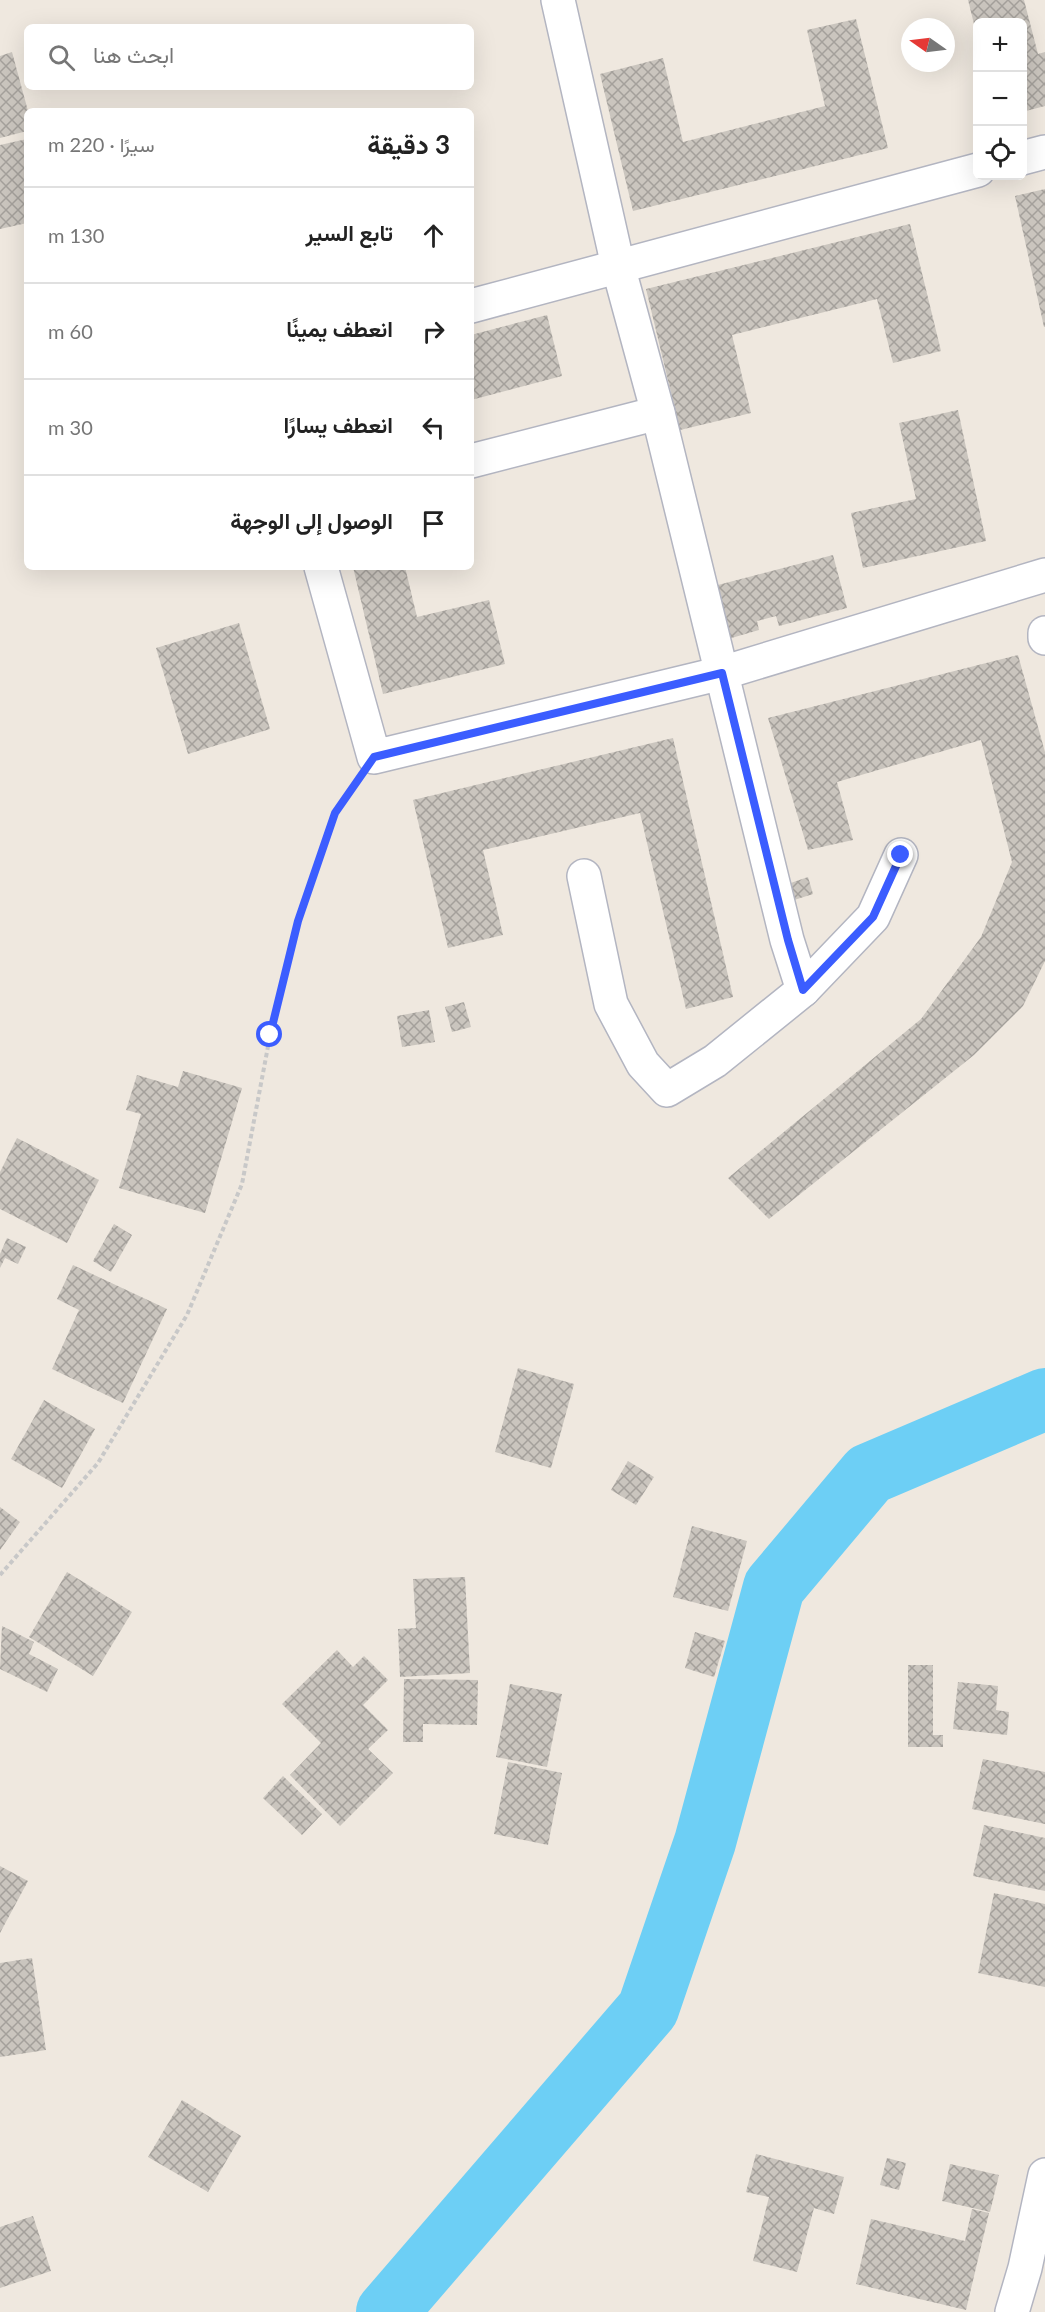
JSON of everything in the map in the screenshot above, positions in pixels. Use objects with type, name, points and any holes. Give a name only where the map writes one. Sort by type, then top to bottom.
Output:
[{"type":"street","points":[[558,0],[618,266],[658,413],[788,940],[803,990]]},
{"type":"street","points":[[1027,157],[1045,152]]},
{"type":"street","points":[[474,305],[973,171]]},
{"type":"street","points":[[474,460],[658,413]]},
{"type":"street","points":[[322,570],[374,757],[722,673],[1045,575]]},
{"type":"street","points":[[1045,633],[1045,638]]},
{"type":"street","points":[[584,876],[611,1005],[643,1064],[667,1090],[715,1061],[803,990],[873,917],[901,855]]},
{"type":"street","points":[[1012,2312],[1025,2268],[1045,2175]]},
{"type":"path","points":[[0,1575],[98,1463],[187,1315],[242,1184],[270,1035],[298,921],[335,813],[374,757]]},
{"type":"building","points":[[968,0],[1024,0],[1038,54],[1045,52],[1045,106],[1027,111],[1027,18],[973,18],[973,20]]},
{"type":"building","points":[[856,19],[888,148],[633,211],[600,74],[663,58],[683,142],[825,106],[807,30]]},
{"type":"building","points":[[12,52],[27,108],[24,108],[24,132],[0,138],[0,56]]},
{"type":"building","points":[[24,140],[24,224],[0,229],[0,145]]},
{"type":"building","points":[[1045,189],[1045,327],[1044,327],[1015,196]]},
{"type":"building","points":[[910,224],[941,351],[893,363],[877,299],[732,335],[751,413],[680,430],[646,289]]},
{"type":"building","points":[[547,315],[562,376],[474,399],[474,334]]},
{"type":"building","points":[[958,410],[986,541],[863,568],[851,513],[916,499],[899,423]]},
{"type":"building","points":[[833,555],[847,608],[779,626],[776,616],[757,621],[759,630],[728,639],[714,586]]},
{"type":"building","points":[[354,570],[406,570],[417,617],[489,600],[505,664],[383,694]]},
{"type":"building","points":[[239,623],[270,729],[188,754],[156,648]]},
{"type":"building","points":[[1018,655],[1045,752],[1045,961],[1023,1006],[974,1055],[769,1219],[728,1178],[921,1019],[981,937],[1012,862],[981,740],[837,782],[853,840],[808,850],[768,718]]},
{"type":"building","points":[[673,738],[733,997],[686,1009],[640,813],[483,850],[503,935],[448,948],[413,800]]},
{"type":"building","points":[[808,877],[813,894],[791,901],[785,885]]},
{"type":"building","points":[[464,1002],[471,1027],[452,1032],[445,1007]]},
{"type":"building","points":[[429,1010],[435,1042],[402,1047],[397,1016]]},
{"type":"building","points":[[183,1071],[242,1088],[205,1213],[119,1188],[141,1114],[126,1110],[137,1075],[178,1087]]},
{"type":"building","points":[[17,1138],[99,1180],[67,1243],[0,1209],[0,1172]]},
{"type":"building","points":[[114,1224],[132,1235],[111,1272],[93,1261]]},
{"type":"building","points":[[7,1238],[26,1247],[18,1264],[5,1258],[0,1268],[0,1254]]},
{"type":"building","points":[[73,1265],[167,1309],[123,1403],[52,1369],[79,1310],[57,1299]]},
{"type":"building","points":[[518,1368],[574,1384],[551,1468],[495,1452]]},
{"type":"building","points":[[44,1400],[95,1429],[62,1488],[11,1459]]},
{"type":"building","points":[[628,1461],[654,1477],[636,1505],[611,1490]]},
{"type":"building","points":[[0,1507],[20,1522],[0,1550]]},
{"type":"building","points":[[692,1526],[747,1541],[728,1611],[673,1597]]},
{"type":"building","points":[[67,1572],[132,1612],[93,1676],[29,1637]]},
{"type":"building","points":[[465,1577],[470,1673],[400,1677],[398,1629],[416,1628],[413,1579]]},
{"type":"building","points":[[2,1626],[34,1642],[29,1654],[58,1669],[47,1692],[0,1669]]},
{"type":"building","points":[[695,1632],[725,1641],[714,1677],[685,1668]]},
{"type":"building","points":[[337,1650],[353,1667],[364,1656],[388,1680],[363,1705],[388,1730],[368,1749],[393,1773],[340,1826],[290,1775],[321,1743],[282,1704]]},
{"type":"building","points":[[908,1665],[933,1665],[933,1735],[943,1735],[943,1747],[908,1747]]},
{"type":"building","points":[[404,1679],[478,1680],[477,1725],[423,1724],[423,1742],[403,1742]]},
{"type":"building","points":[[958,1682],[998,1686],[996,1710],[1009,1712],[1007,1735],[953,1729]]},
{"type":"building","points":[[510,1684],[562,1694],[547,1767],[496,1757]]},
{"type":"building","points":[[983,1759],[1045,1772],[1045,1824],[972,1809]]},
{"type":"building","points":[[508,1762],[562,1773],[548,1845],[494,1834]]},
{"type":"building","points":[[283,1776],[322,1814],[302,1835],[263,1798]]},
{"type":"building","points":[[984,1825],[1045,1838],[1045,1891],[973,1876]]},
{"type":"building","points":[[0,1866],[28,1881],[0,1933]]},
{"type":"building","points":[[994,1893],[1045,1904],[1045,1987],[978,1973]]},
{"type":"building","points":[[32,1958],[46,2050],[0,2057],[0,1963]]},
{"type":"building","points":[[182,2100],[241,2136],[208,2192],[148,2157]]},
{"type":"building","points":[[756,2154],[844,2177],[834,2214],[814,2208],[797,2272],[753,2261],[769,2197],[746,2192]]},
{"type":"building","points":[[887,2158],[906,2163],[899,2190],[880,2185]]},
{"type":"building","points":[[950,2164],[999,2175],[990,2212],[942,2201]]},
{"type":"building","points":[[972,2209],[989,2213],[966,2310],[856,2284],[871,2219],[965,2241]]},
{"type":"building","points":[[33,2216],[51,2271],[0,2288],[0,2227]]},
{"type":"waterway","points":[[387,2312],[648,2009],[705,1842],[774,1587],[869,1474],[1045,1399]]},
{"type":"route","points":[[270,1035],[298,921],[335,813],[374,757],[722,673],[788,940],[803,990],[873,917],[901,855]]}]
